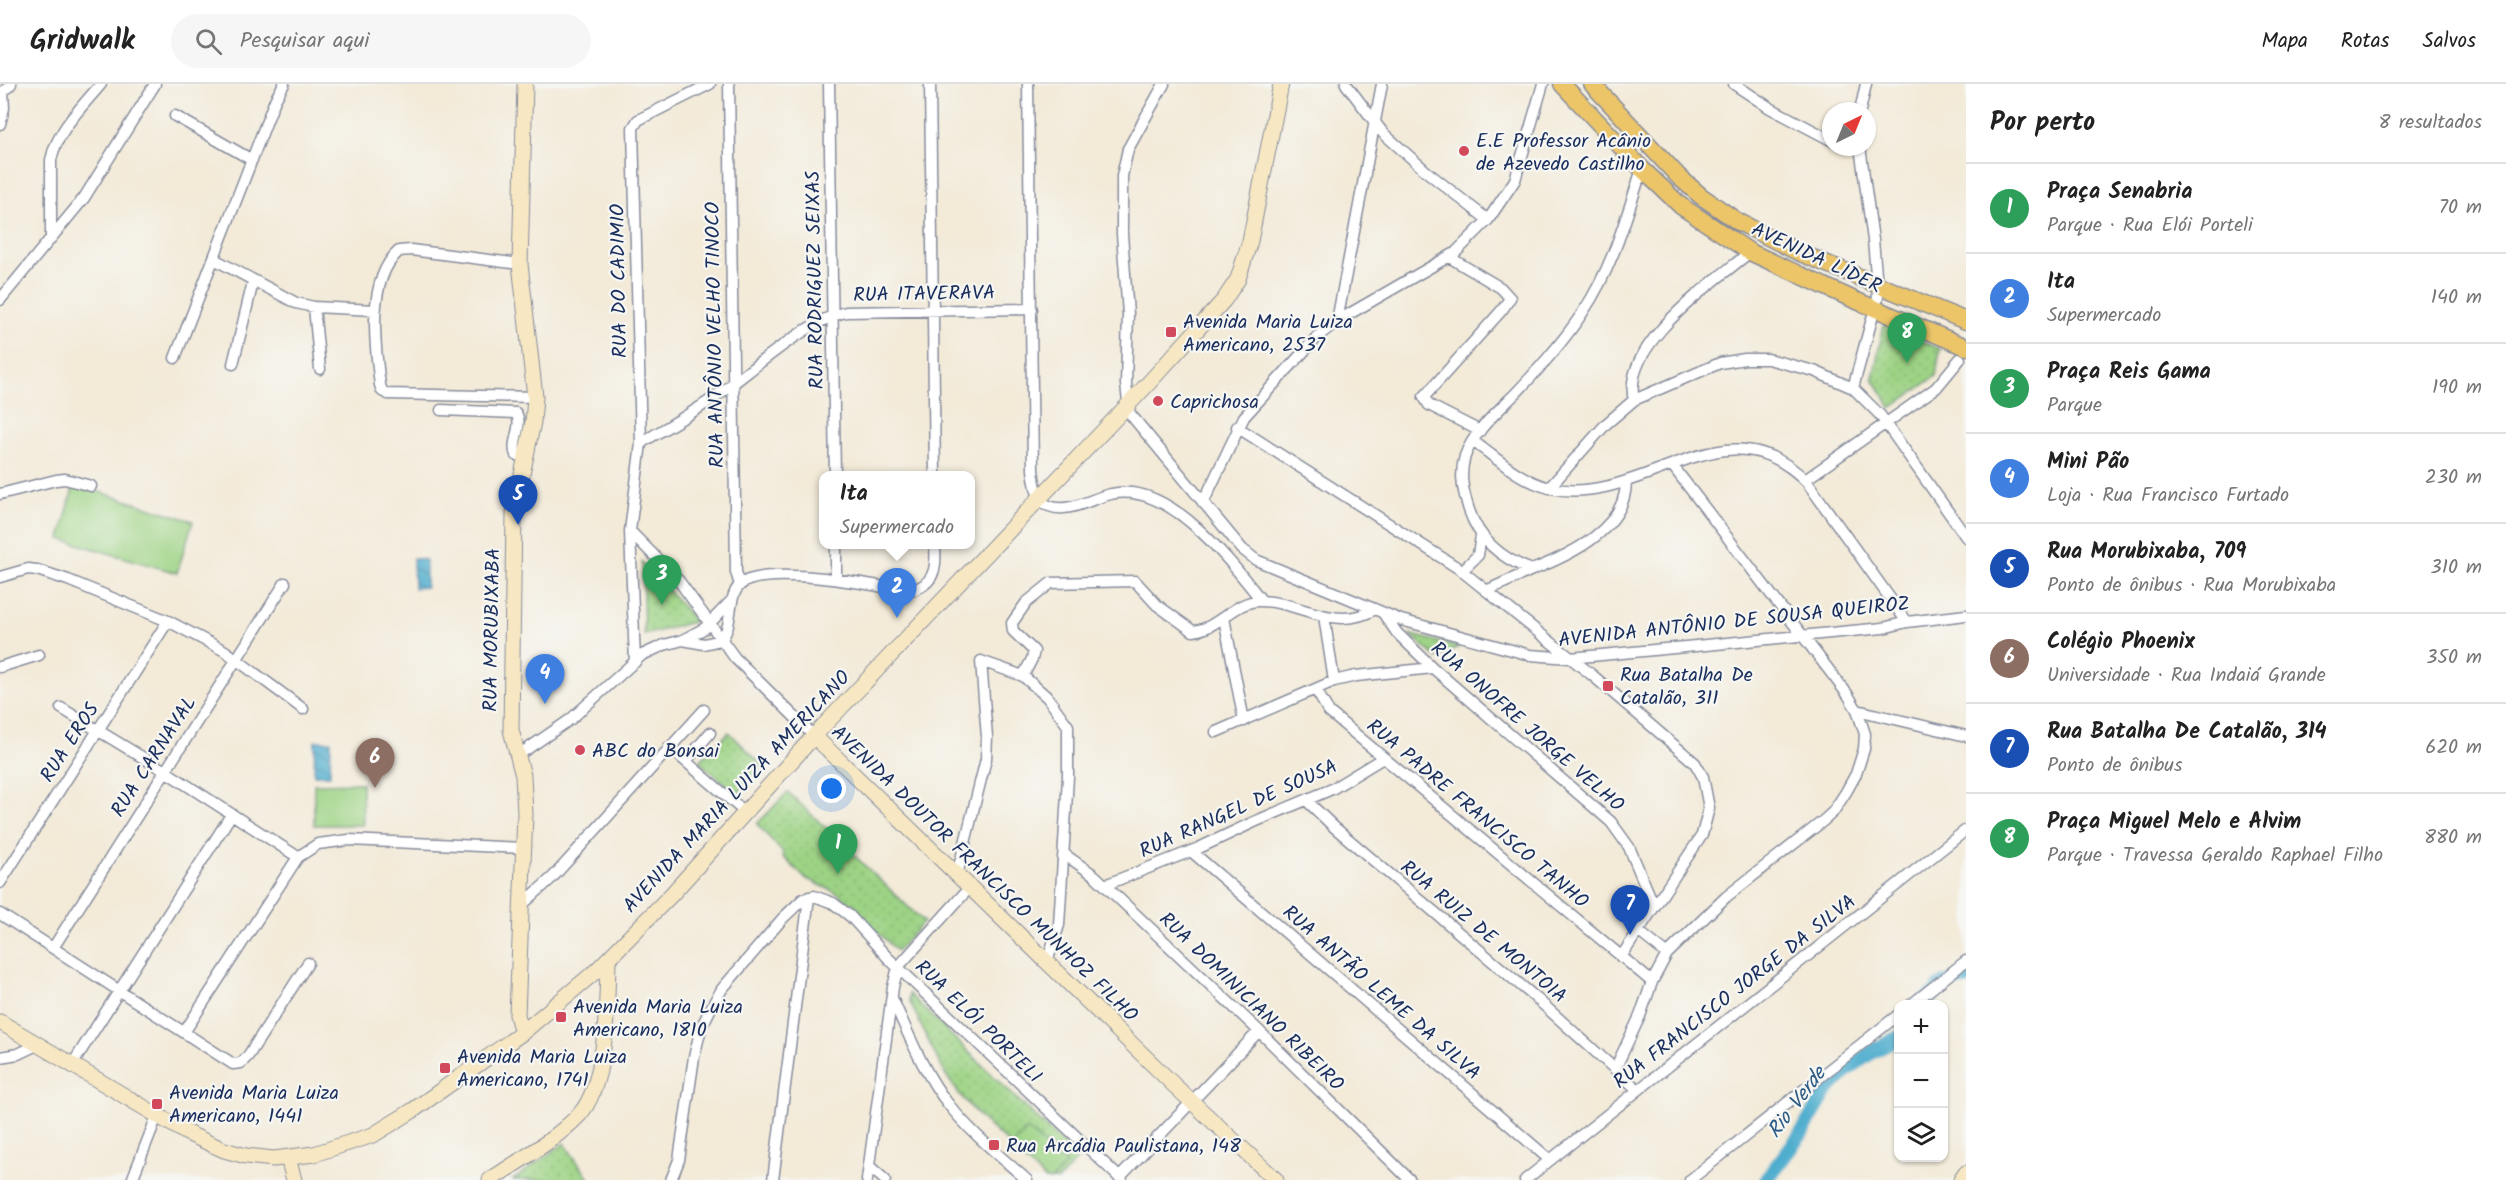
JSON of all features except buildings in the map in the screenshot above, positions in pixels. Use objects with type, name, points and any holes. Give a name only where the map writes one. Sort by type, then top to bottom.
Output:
[{"type":"main road","name":"AVENIDA LÍDER","points":[[1562,84],[1642,170],[1681,206],[1750,252],[1876,308],[1962,354]]},
{"type":"main road","points":[[1583,84],[1617,120],[1633,129]]},
{"type":"main road","name":"AVENIDA LÍDER","points":[[1592,84],[1679,177],[1701,196],[1737,221],[1798,252],[1966,321]]},
{"type":"street","points":[[51,237],[53,149],[63,131],[101,84]]},
{"type":"street","points":[[0,300],[84,198],[155,84]]},
{"type":"street","points":[[175,358],[275,100],[284,84]]},
{"type":"street","name":"RUA MORUBIXABA","points":[[522,1033],[517,1015],[525,848],[524,782],[511,730],[514,513],[535,397],[520,264],[525,84]]},
{"type":"street","name":"RUA DO CADIMIO","points":[[635,662],[630,531],[641,443],[633,128],[638,120],[710,84]]},
{"type":"street","name":"RUA ANTÔNIO VELHO TINOCO","points":[[729,84],[736,572],[740,585]]},
{"type":"street","name":"RUA RODRIGUEZ SEIXAS","points":[[829,84],[835,471]]},
{"type":"street","points":[[1028,84],[1033,470],[1039,498],[1044,504],[1055,508],[1080,505],[1119,492],[1145,495],[1162,502],[1196,526],[1262,601]]},
{"type":"street","points":[[1129,404],[1126,384],[1128,314],[1122,234],[1122,176],[1128,149],[1164,84]]},
{"type":"street","name":"AVENIDA MARIA LUIZA AMERICANO","points":[[0,1022],[187,1133],[224,1150],[260,1158],[288,1158],[314,1154],[373,1135],[412,1111],[522,1033],[596,971],[671,896],[814,736],[1129,404],[1224,300],[1238,279],[1250,241],[1281,84]]},
{"type":"street","points":[[1346,84],[1374,123],[1399,148],[1488,220]]},
{"type":"street","points":[[1337,321],[1382,84]]},
{"type":"street","points":[[1203,503],[1237,427],[1258,399],[1317,337],[1337,321],[1449,257],[1488,220],[1515,180],[1543,84]]},
{"type":"street","points":[[1734,84],[1770,108],[1822,135]]},
{"type":"street","points":[[1862,102],[1866,84]]},
{"type":"street","points":[[932,85],[935,471]]},
{"type":"street","points":[[0,124],[5,90]]},
{"type":"street","points":[[176,116],[252,160]]},
{"type":"street","points":[[1853,388],[1876,308],[1878,283],[1861,156]]},
{"type":"street","points":[[1532,570],[1507,557],[1481,536],[1472,518],[1463,488],[1461,474],[1465,455],[1480,430],[1544,362],[1585,310],[1607,269],[1642,170]]},
{"type":"street","points":[[520,264],[399,251],[391,260],[377,294],[374,337],[380,385],[385,393],[535,397]]},
{"type":"street","points":[[1634,400],[1631,390],[1632,378],[1642,355],[1653,339],[1679,312],[1750,252]]},
{"type":"street","points":[[1449,257],[1501,288],[1510,298],[1502,310],[1424,397],[1429,405],[1480,430]]},
{"type":"street","points":[[214,259],[253,282],[296,303],[314,307],[375,310]]},
{"type":"street","points":[[233,364],[253,282]]},
{"type":"street","points":[[314,307],[320,369]]},
{"type":"street","name":"RUA ITAVERAVA","points":[[641,443],[733,383],[810,328],[833,315],[847,312],[933,309],[1032,309]]},
{"type":"street","points":[[1805,480],[1936,387],[1962,354]]},
{"type":"street","points":[[1549,488],[1606,424],[1634,400],[1720,363],[1745,359],[1787,363],[1814,371],[1853,388],[1886,424],[1966,537]]},
{"type":"street","name":"AVENIDA ANTÔNIO DE SOUSA QUEIROZ","points":[[1129,404],[1129,411],[1139,425],[1251,557],[1379,611],[1504,649],[1530,655],[1570,658],[1883,628],[1907,622],[1966,615]]},
{"type":"street","points":[[441,410],[516,413],[519,421],[514,450],[516,455],[526,456]]},
{"type":"street","points":[[1237,427],[1488,590],[1686,753],[1695,763],[1703,777],[1709,808],[1702,835],[1621,957]]},
{"type":"street","points":[[1473,441],[1511,469],[1535,483],[1549,488],[1576,490],[1626,482],[1722,449],[1743,448],[1760,451],[1781,461],[1805,480],[1907,622]]},
{"type":"street","points":[[1615,1069],[1640,1016],[1652,982],[1667,954],[1726,897],[1833,812],[1856,774],[1864,749],[1865,734],[1857,710],[1831,671],[1672,465]]},
{"type":"street","points":[[0,494],[65,479],[91,486]]},
{"type":"street","points":[[1488,590],[1575,549],[1611,522],[1625,500],[1626,482]]},
{"type":"street","name":"AVENIDA DOUTOR FRANCISCO MUNHOZ FILHO","points":[[630,531],[680,580],[712,623],[721,640],[752,676],[1191,1101],[1276,1180]]},
{"type":"street","points":[[1462,571],[1478,555],[1481,536]]},
{"type":"street","points":[[836,549],[836,579]]},
{"type":"street","points":[[517,756],[571,720],[635,662],[655,649],[682,640],[712,623],[732,599],[740,585],[753,579],[798,577],[836,579],[912,590],[931,579],[936,566],[935,549]]},
{"type":"street","points":[[0,577],[28,569],[37,570],[68,580],[168,621],[207,640],[303,709]]},
{"type":"street","points":[[1023,676],[1034,651],[1013,631],[1012,624],[1026,603],[1051,584],[1135,581],[1157,605],[1193,631],[1224,618],[1245,604],[1262,601],[1278,603],[1324,616],[1348,619],[1379,611]]},
{"type":"street","name":"RUA CARNAVAL","points":[[52,948],[285,583]]},
{"type":"street","points":[[682,640],[704,644],[721,640],[730,622],[732,599]]},
{"type":"street","name":"RUA ONOFRE JORGE VELHO","points":[[1379,611],[1397,633],[1433,668],[1598,808],[1629,847],[1654,906]]},
{"type":"street","points":[[1324,616],[1334,681]]},
{"type":"street","points":[[1224,618],[1236,691],[1244,721]]},
{"type":"street","name":"RUA EROS","points":[[0,884],[168,621]]},
{"type":"street","points":[[0,667],[39,655]]},
{"type":"street","points":[[957,875],[986,759],[987,737],[981,661],[1023,676],[1047,697],[1068,726],[1069,758],[1059,925],[1047,962]]},
{"type":"street","points":[[1216,732],[1334,681],[1356,676],[1433,668]]},
{"type":"street","name":"RUA PADRE FRANCISCO TANHO","points":[[1316,690],[1319,699],[1329,712],[1652,982]]},
{"type":"street","points":[[61,708],[165,771],[298,857]]},
{"type":"street","points":[[522,905],[553,878],[704,710]]},
{"type":"street","points":[[1857,710],[1966,736]]},
{"type":"street","points":[[686,761],[710,733]]},
{"type":"street","points":[[669,747],[746,813]]},
{"type":"street","name":"RUA RANGEL DE SOUSA","points":[[1105,885],[1191,851],[1306,800],[1340,784],[1383,758]]},
{"type":"street","name":"RUA RUIZ DE MONTOIA","points":[[1306,800],[1334,827],[1537,999],[1638,1090]]},
{"type":"street","points":[[72,1065],[231,814]]},
{"type":"street","name":"RUA FRANCISCO JORGE DA SILVA","points":[[1524,1180],[1966,830]]},
{"type":"street","points":[[185,1032],[298,857],[318,844],[350,840],[525,848]]},
{"type":"street","name":"RUA ANTÃO LEME DA SILVA","points":[[1191,851],[1550,1160]]},
{"type":"street","name":"RUA DOMINICIANO RIBEIRO","points":[[1064,854],[1087,869],[1105,885],[1410,1180]]},
{"type":"street","points":[[867,1180],[898,967],[970,887]]},
{"type":"street","points":[[671,1180],[679,1160],[694,1057],[701,1028],[722,989],[783,918],[809,897]]},
{"type":"street","points":[[773,1180],[809,897]]},
{"type":"street","name":"RUA ELÓI PORTELI","points":[[809,897],[822,898],[842,909],[898,967],[1121,1179]]},
{"type":"street","points":[[0,914],[233,1064],[241,1063],[248,1056],[308,963]]},
{"type":"street","points":[[1638,931],[1667,954]]},
{"type":"street","points":[[490,1180],[566,1127],[589,1100],[596,1084],[607,1008],[608,959]]},
{"type":"street","points":[[1918,1000],[1966,961]]},
{"type":"street","points":[[596,971],[607,985]]},
{"type":"street","points":[[519,997],[527,1014],[537,1021]]},
{"type":"street","points":[[892,998],[925,1069],[949,1106],[970,1129],[1027,1180]]},
{"type":"street","points":[[1690,1180],[1894,1019]]},
{"type":"street","points":[[1121,1179],[1258,1031]]},
{"type":"street","points":[[0,1057],[18,1054],[37,1045]]},
{"type":"street","points":[[132,1180],[157,1116]]},
{"type":"street","points":[[288,1158],[294,1180]]},
{"type":"street","points":[[869,1166],[885,1180]]},
{"type":"street","points":[[1961,1180],[1966,1173]]},
{"type":"green space","points":[[1884,324],[1940,349],[1936,376],[1891,408],[1873,378]]},
{"type":"green space","points":[[74,484],[193,521],[177,573],[60,539]]},
{"type":"green space","points":[[642,562],[696,621],[644,635]]},
{"type":"green space","points":[[1409,634],[1459,647],[1437,658]]},
{"type":"green space","points":[[729,732],[763,766],[738,794],[699,762]]},
{"type":"green space","points":[[362,783],[363,825],[314,825],[314,784]]},
{"type":"green space","points":[[788,792],[924,922],[897,951],[839,894],[805,878],[782,856],[784,854],[757,824]]},
{"type":"green space","points":[[909,994],[1078,1158],[1059,1180],[1051,1180],[968,1105],[946,1075],[931,1047],[909,1000]]},
{"type":"green space","points":[[1027,1129],[1066,1164],[1052,1180],[1046,1180],[1010,1148]]},
{"type":"green space","points":[[564,1143],[590,1180],[513,1180]]},
{"type":"water","points":[[413,558],[426,560],[426,587],[414,588]]},
{"type":"water","points":[[315,741],[331,741],[330,775],[314,775]]},
{"type":"waterway","name":"Rio Verde","points":[[1926,1000],[1945,983],[1966,978]]},
{"type":"waterway","name":"Rio Verde","points":[[1766,1180],[1801,1134],[1827,1090],[1849,1068],[1894,1040]]},
{"type":"place","name":"E.E Professor Acânio de Azevedo Castilho","points":[[1464,151]]},
{"type":"place","name":"Avenida Maria Luiza Americano, 2537","points":[[1171,332]]},
{"type":"place","name":"Praça Miguel Melo e Alvim","points":[[1907,363]]},
{"type":"place","name":"Caprichosa","points":[[1158,401]]},
{"type":"place","name":"Rua Morubixaba, 709","points":[[518,525]]},
{"type":"place","name":"Praça Reis Gama","points":[[662,605]]},
{"type":"place","name":"Ita","points":[[897,618]]},
{"type":"place","name":"Rua Batalha De Catalão, 311","points":[[1608,686]]},
{"type":"place","name":"Mini Pão","points":[[545,704]]},
{"type":"place","name":"ABC do Bonsai","points":[[580,750]]},
{"type":"place","name":"Colégio Phoenix","points":[[375,788]]},
{"type":"place","name":"Praça Senabria","points":[[838,874]]},
{"type":"place","name":"Rua Batalha De Catalão, 314","points":[[1630,935]]},
{"type":"place","name":"Avenida Maria Luiza Americano, 1810","points":[[561,1017]]},
{"type":"place","name":"Avenida Maria Luiza Americano, 1741","points":[[445,1068]]},
{"type":"place","name":"Avenida Maria Luiza Americano, 1441","points":[[157,1104]]},
{"type":"place","name":"Rua Arcádia Paulistana, 148","points":[[994,1145]]}]
